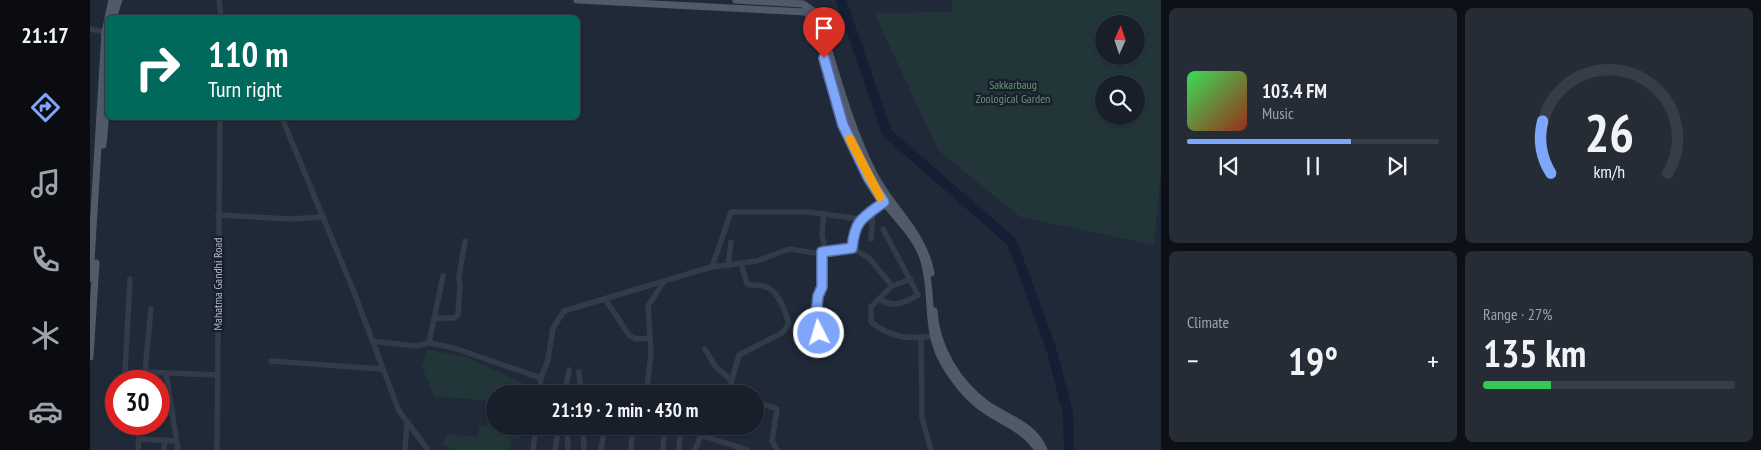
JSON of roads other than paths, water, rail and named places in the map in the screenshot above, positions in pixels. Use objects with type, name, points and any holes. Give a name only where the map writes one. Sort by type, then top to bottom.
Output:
[{"type":"main road","points":[[109,15],[112,0]]},
{"type":"main road","points":[[114,15],[119,0]]},
{"type":"main road","points":[[576,0],[801,10],[806,12],[813,23],[820,44],[843,125],[868,177],[922,243],[929,261],[935,336],[944,363],[968,395],[979,406],[1028,435],[1038,450]]},
{"type":"main road","points":[[736,0],[803,4],[816,14],[858,142],[886,200]]},
{"type":"main road","points":[[90,278],[105,32]]},
{"type":"main road","points":[[90,357],[106,120]]},
{"type":"main road","points":[[935,336],[962,379],[989,405],[1021,423],[1033,433],[1044,450]]},
{"type":"street","points":[[219,0],[221,15]]},
{"type":"street","points":[[221,9],[224,15]]},
{"type":"street","points":[[90,29],[105,32]]},
{"type":"street","name":"Mahatma Gandhi Road","points":[[217,450],[220,120]]},
{"type":"street","points":[[283,120],[324,216],[372,340],[381,369],[399,411],[428,450]]},
{"type":"street","points":[[852,248],[854,231],[859,219],[886,200]]},
{"type":"street","points":[[871,239],[872,210]]},
{"type":"street","points":[[712,267],[731,212],[824,214],[859,219]]},
{"type":"street","points":[[816,338],[819,333],[816,316],[818,296],[822,287],[824,214]]},
{"type":"street","points":[[218,215],[290,219],[324,216]]},
{"type":"street","points":[[880,299],[884,302],[904,304],[918,295],[883,229]]},
{"type":"street","points":[[434,318],[454,318],[458,314],[459,277],[465,241]]},
{"type":"street","points":[[728,266],[731,242]]},
{"type":"street","points":[[540,385],[540,378],[548,360],[552,328],[564,311],[712,267],[757,261],[790,249],[823,252],[852,248],[869,258],[892,286]]},
{"type":"street","points":[[731,385],[739,356],[782,333],[789,324],[786,314],[773,291],[760,285],[747,284],[741,264]]},
{"type":"street","points":[[429,343],[443,276]]},
{"type":"street","points":[[125,370],[130,279]]},
{"type":"street","points":[[911,279],[892,286],[870,309],[871,322],[904,339],[921,339],[935,336]]},
{"type":"street","points":[[647,385],[651,354],[649,303],[663,283]]},
{"type":"street","points":[[605,299],[629,335],[636,338],[650,338]]},
{"type":"street","points":[[145,370],[151,309]]},
{"type":"street","points":[[921,339],[922,418],[931,450]]},
{"type":"street","points":[[372,340],[416,346],[429,343],[454,348],[540,378]]},
{"type":"street","points":[[705,349],[715,366],[732,381]]},
{"type":"street","points":[[271,362],[381,369]]},
{"type":"street","points":[[566,385],[569,370]]},
{"type":"street","points":[[579,372],[580,385]]},
{"type":"street","points":[[170,373],[217,375]]},
{"type":"street","points":[[170,400],[178,450]]},
{"type":"street","points":[[764,404],[777,409],[772,439],[777,450]]},
{"type":"street","points":[[405,450],[407,422]]},
{"type":"street","points":[[138,450],[139,435]]},
{"type":"street","points":[[533,450],[535,435]]},
{"type":"street","points":[[554,450],[557,435]]},
{"type":"street","points":[[567,435],[568,450]]},
{"type":"street","points":[[583,435],[584,450]]},
{"type":"street","points":[[601,450],[604,435]]},
{"type":"street","points":[[631,450],[632,435]]},
{"type":"street","points":[[663,450],[664,435]]},
{"type":"street","points":[[679,450],[682,435]]},
{"type":"street","points":[[696,450],[700,435],[746,450]]},
{"type":"street","points":[[139,439],[176,441]]},
{"type":"street","points":[[164,450],[165,440]]},
{"type":"street","points":[[717,450],[718,441]]},
{"type":"waterway","points":[[841,0],[887,133],[1012,242],[1051,348],[1068,413],[1069,450]]},
{"type":"park label","name":"Sakkarbaug Zoological Garden","points":[[1013,92]]}]
